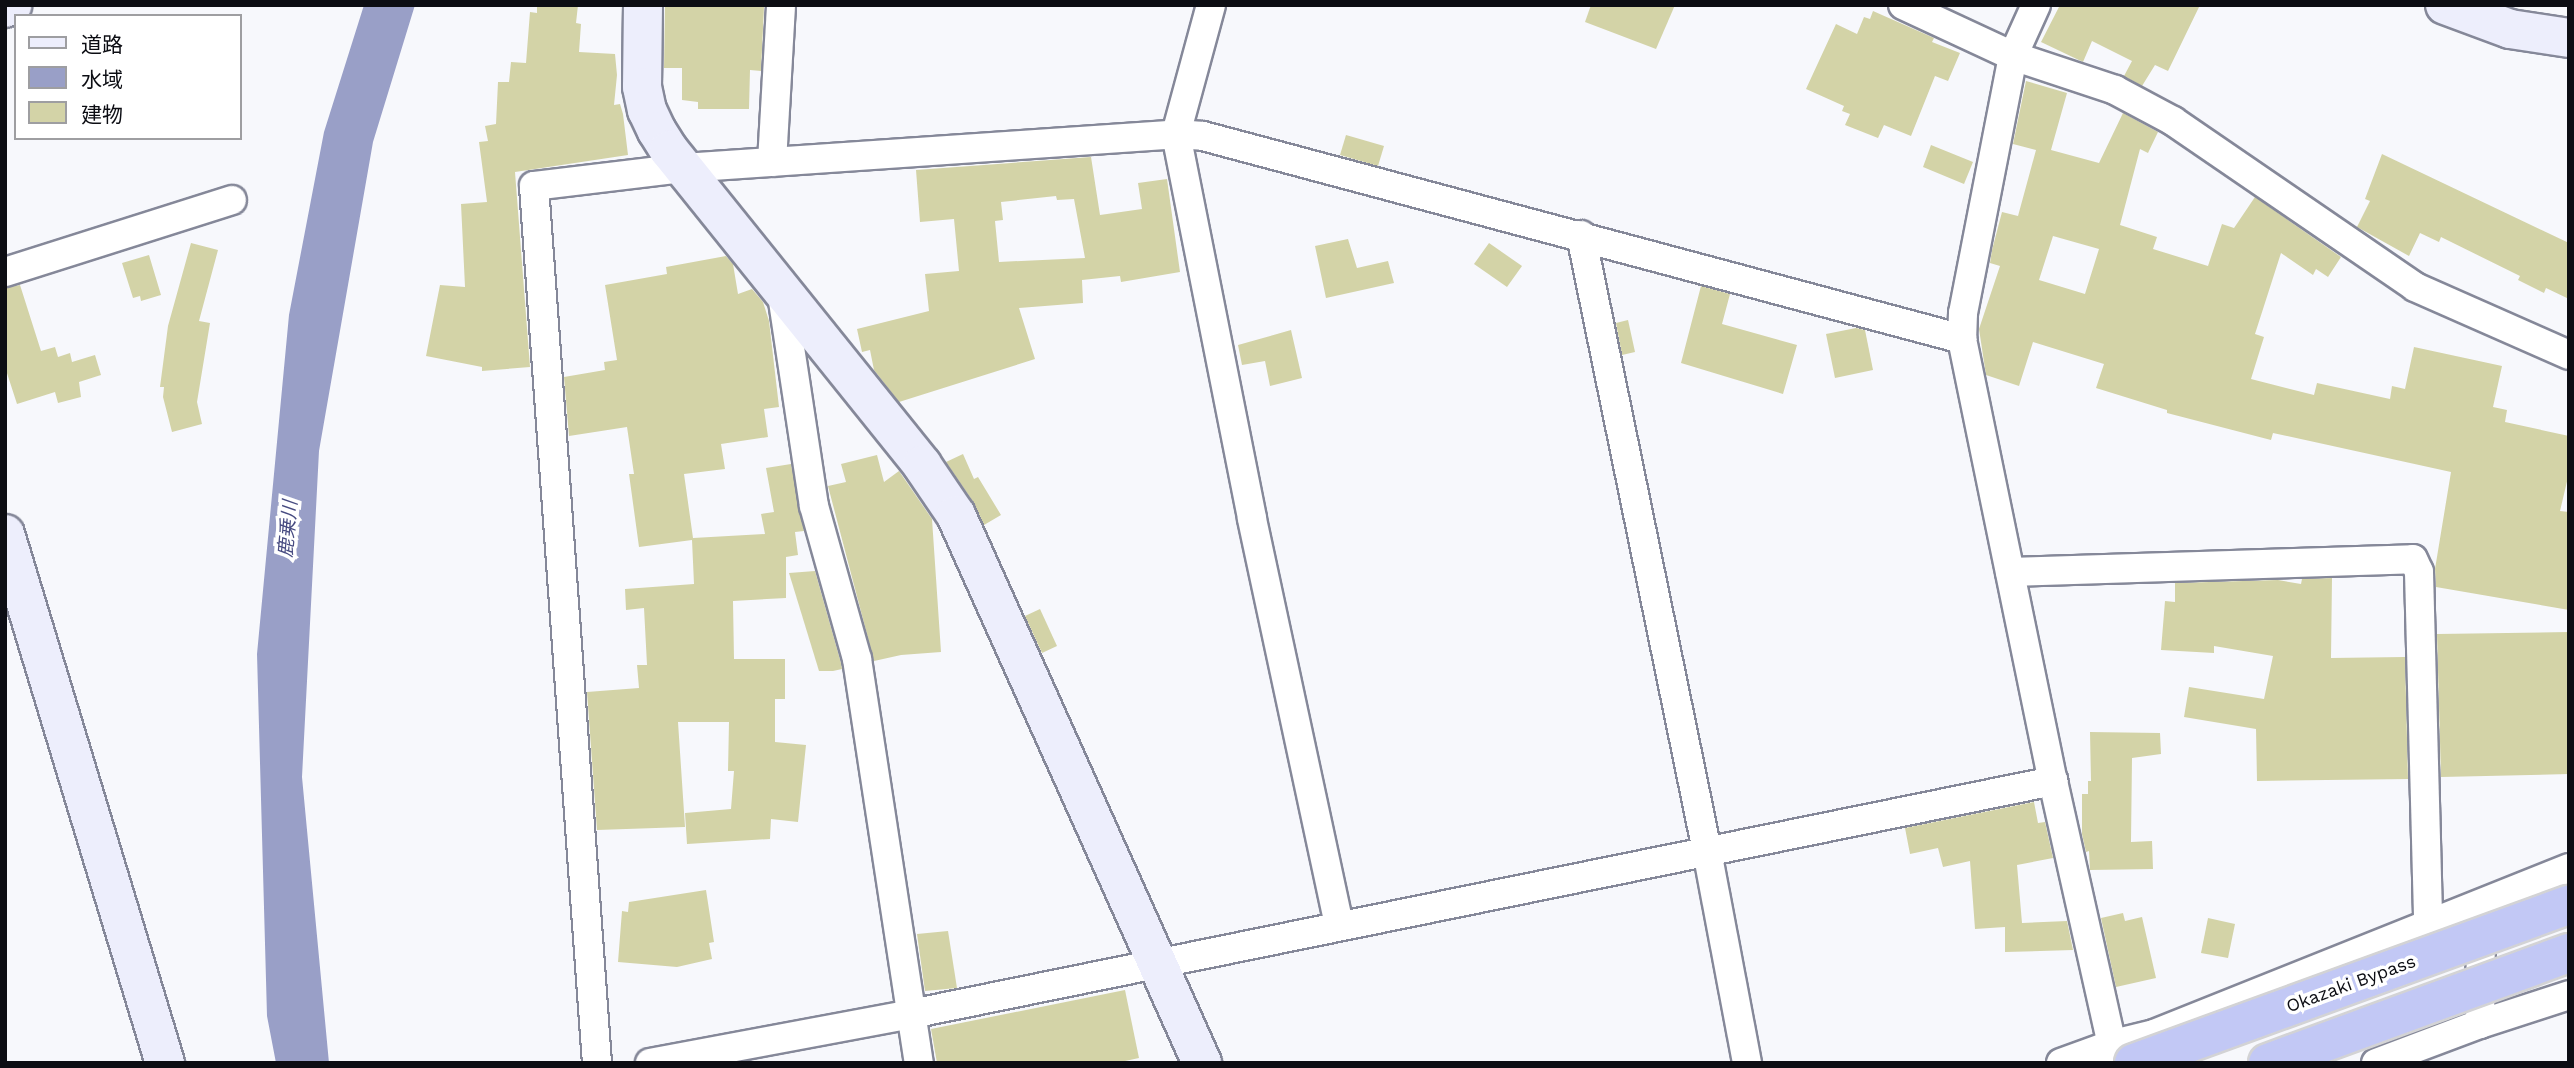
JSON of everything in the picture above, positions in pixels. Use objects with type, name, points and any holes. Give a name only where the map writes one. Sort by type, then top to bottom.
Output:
[{"type":"highway","name":"Okazaki Bypass","points":[[2121,1056],[2569,905]]},
{"type":"highway","points":[[2268,1063],[2569,953]]},
{"type":"street","points":[[5,8],[12,5]]},
{"type":"street","points":[[643,5],[642,87],[647,110],[669,150],[922,466],[956,515],[1202,1063]]},
{"type":"street","points":[[772,162],[781,5]]},
{"type":"street","points":[[1211,5],[1176,134],[1252,519],[1339,926]]},
{"type":"street","points":[[1903,5],[2013,56],[2115,90],[2173,121],[2414,287],[2569,355]]},
{"type":"street","points":[[2036,5],[2013,56],[1963,313],[1962,339],[2053,781],[2121,1056]]},
{"type":"street","points":[[2445,5],[2510,29],[2569,37]]},
{"type":"street","points":[[597,1063],[534,186],[683,168],[1176,134],[1203,136],[1962,339]]},
{"type":"street","points":[[5,272],[232,200]]},
{"type":"street","points":[[1581,235],[1707,851],[1747,1063]]},
{"type":"street","points":[[781,288],[814,506],[857,660],[919,1063]]},
{"type":"street","points":[[5,534],[165,1063]]},
{"type":"street","points":[[2010,572],[2413,559],[2419,572],[2428,925]]},
{"type":"street","points":[[650,1063],[911,1014],[2053,781]]},
{"type":"street","points":[[2061,1063],[2121,1056],[2154,1034],[2569,869]]},
{"type":"street","points":[[2480,1024],[2481,902]]},
{"type":"street","points":[[2376,1063],[2480,1024],[2569,995]]},
{"type":"water","name":"鹿乗川","points":[[364,5],[415,5],[373,142],[319,451],[302,777],[329,1063],[276,1063],[267,1016],[257,654],[289,315],[324,132]]},
{"type":"building","points":[[537,5],[578,5],[576,23],[581,24],[579,52],[615,54],[617,75],[614,105],[620,104],[623,114],[628,155],[515,172],[530,367],[482,371],[482,367],[426,356],[440,285],[465,287],[461,204],[487,202],[479,142],[488,141],[485,126],[496,124],[498,82],[509,82],[511,62],[526,63],[530,12],[537,13]]},
{"type":"building","points":[[1591,5],[1675,5],[1656,49],[1585,22]]},
{"type":"building","points":[[2060,5],[2200,5],[2168,71],[2155,65],[2142,86],[2124,76],[2132,61],[2092,41],[2083,62],[2041,42]]},
{"type":"building","points":[[665,6],[764,7],[761,71],[750,70],[749,109],[698,109],[698,102],[682,100],[682,68],[664,68]]},
{"type":"building","points":[[1873,11],[1934,38],[1932,42],[1960,53],[1948,81],[1935,76],[1911,136],[1884,125],[1878,138],[1845,125],[1850,114],[1842,111],[1844,106],[1806,89],[1836,24],[1857,34],[1864,17],[1870,19]]},
{"type":"building","points":[[2026,81],[2067,93],[2051,150],[2099,163],[2123,113],[2158,132],[2148,153],[2140,149],[2120,225],[2157,237],[2153,249],[2208,266],[2222,224],[2234,228],[2255,197],[2341,257],[2328,277],[2316,269],[2313,275],[2281,253],[2255,334],[2264,337],[2251,379],[2314,395],[2317,383],[2390,399],[2392,386],[2405,389],[2414,347],[2502,366],[2493,407],[2507,410],[2505,422],[2569,436],[2569,473],[2560,511],[2569,512],[2569,610],[2436,587],[2435,569],[2451,472],[2273,433],[2271,440],[2167,413],[2167,410],[2096,388],[2104,364],[2033,342],[2019,386],[1986,375],[1979,329],[2000,266],[1990,263],[1992,250],[2002,212],[2018,216],[2036,150],[2013,144]],"holes":[[[2053,236],[2099,249],[2085,294],[2039,280]]]},
{"type":"building","points":[[1346,135],[1384,146],[1378,166],[1340,155]]},
{"type":"building","points":[[1931,145],[1973,162],[1964,184],[1923,167]]},
{"type":"building","points":[[2382,154],[2569,243],[2569,299],[2546,288],[2544,293],[2518,280],[2520,276],[2441,237],[2439,242],[2420,233],[2409,256],[2357,227],[2370,201],[2365,199]]},
{"type":"building","points":[[1091,157],[1100,215],[1142,209],[1138,183],[1167,179],[1180,272],[1121,282],[1120,276],[1082,280],[1083,303],[1019,308],[1035,359],[899,402],[874,370],[870,350],[862,352],[857,329],[929,311],[925,274],[959,271],[954,219],[920,222],[916,170]],"holes":[[[1056,196],[1057,200],[1074,199],[1085,258],[999,262],[995,221],[1003,220],[1001,202]]]},
{"type":"building","points":[[1348,239],[1357,268],[1388,261],[1394,283],[1326,298],[1315,246]]},
{"type":"building","points":[[191,243],[218,250],[199,321],[210,323],[197,402],[202,424],[172,432],[163,397],[164,387],[160,387],[168,326]]},
{"type":"building","points":[[1489,243],[1522,266],[1507,287],[1474,264]]},
{"type":"building","points":[[149,255],[161,295],[141,301],[140,296],[133,298],[122,263]]},
{"type":"building","points":[[726,256],[733,264],[738,294],[752,289],[763,302],[769,321],[779,407],[764,409],[768,437],[721,444],[725,469],[684,474],[693,538],[765,534],[761,514],[774,512],[766,468],[791,464],[804,531],[795,532],[798,555],[786,557],[786,598],[733,601],[734,659],[785,659],[785,699],[775,699],[775,742],[806,745],[798,822],[771,819],[770,839],[687,844],[685,813],[731,809],[734,771],[728,771],[729,722],[678,722],[685,827],[597,830],[587,692],[639,688],[637,665],[647,665],[644,608],[626,610],[625,589],[694,584],[692,540],[639,547],[629,474],[634,474],[627,427],[569,436],[564,377],[605,370],[604,362],[617,360],[605,285],[667,274],[666,267]]},
{"type":"building","points":[[20,285],[41,351],[55,347],[58,357],[70,353],[72,362],[95,355],[101,375],[79,382],[81,397],[58,403],[55,392],[17,404],[5,367],[5,288]]},
{"type":"building","points":[[1701,286],[1730,294],[1722,324],[1797,345],[1783,394],[1681,363]]},
{"type":"building","points":[[1628,320],[1635,352],[1622,355],[1616,323]]},
{"type":"building","points":[[1856,328],[1865,330],[1873,370],[1835,378],[1826,334]]},
{"type":"building","points":[[1291,330],[1302,378],[1270,386],[1265,361],[1242,365],[1238,345]]},
{"type":"building","points":[[963,454],[974,479],[978,477],[1001,515],[984,525],[974,503],[946,462]]},
{"type":"building","points":[[877,455],[884,482],[899,471],[932,519],[941,652],[901,655],[874,661],[828,486],[846,482],[841,464]]},
{"type":"building","points":[[815,571],[842,669],[819,671],[789,573]]},
{"type":"building","points":[[2332,578],[2331,658],[2405,657],[2408,779],[2257,781],[2256,729],[2184,717],[2189,687],[2264,699],[2273,656],[2214,646],[2214,653],[2161,650],[2165,601],[2175,602],[2175,583],[2278,580],[2301,584],[2302,579]]},
{"type":"building","points":[[1040,609],[1057,646],[1042,653],[1025,616]]},
{"type":"building","points":[[2569,632],[2569,774],[2441,777],[2437,634]]},
{"type":"building","points":[[2090,732],[2160,733],[2161,754],[2132,758],[2131,842],[2152,841],[2153,869],[2090,870],[2089,851],[2086,852],[2082,834],[2082,794],[2088,794],[2088,781],[2091,781]]},
{"type":"building","points":[[2034,802],[2038,823],[2045,822],[2053,858],[2017,865],[2022,923],[2067,921],[2073,950],[2005,952],[2005,927],[1975,929],[1970,861],[1943,867],[1938,848],[1910,854],[1905,828]]},
{"type":"building","points":[[706,890],[714,942],[709,943],[712,959],[677,967],[618,962],[622,911],[628,912],[629,902]]},
{"type":"building","points":[[2123,913],[2125,921],[2142,917],[2156,978],[2116,987],[2101,918]]},
{"type":"building","points":[[2208,918],[2235,924],[2228,958],[2201,953]]},
{"type":"building","points":[[948,931],[957,988],[925,991],[917,934]]},
{"type":"building","points":[[1125,990],[1139,1058],[1116,1063],[937,1063],[931,1029]]}]
